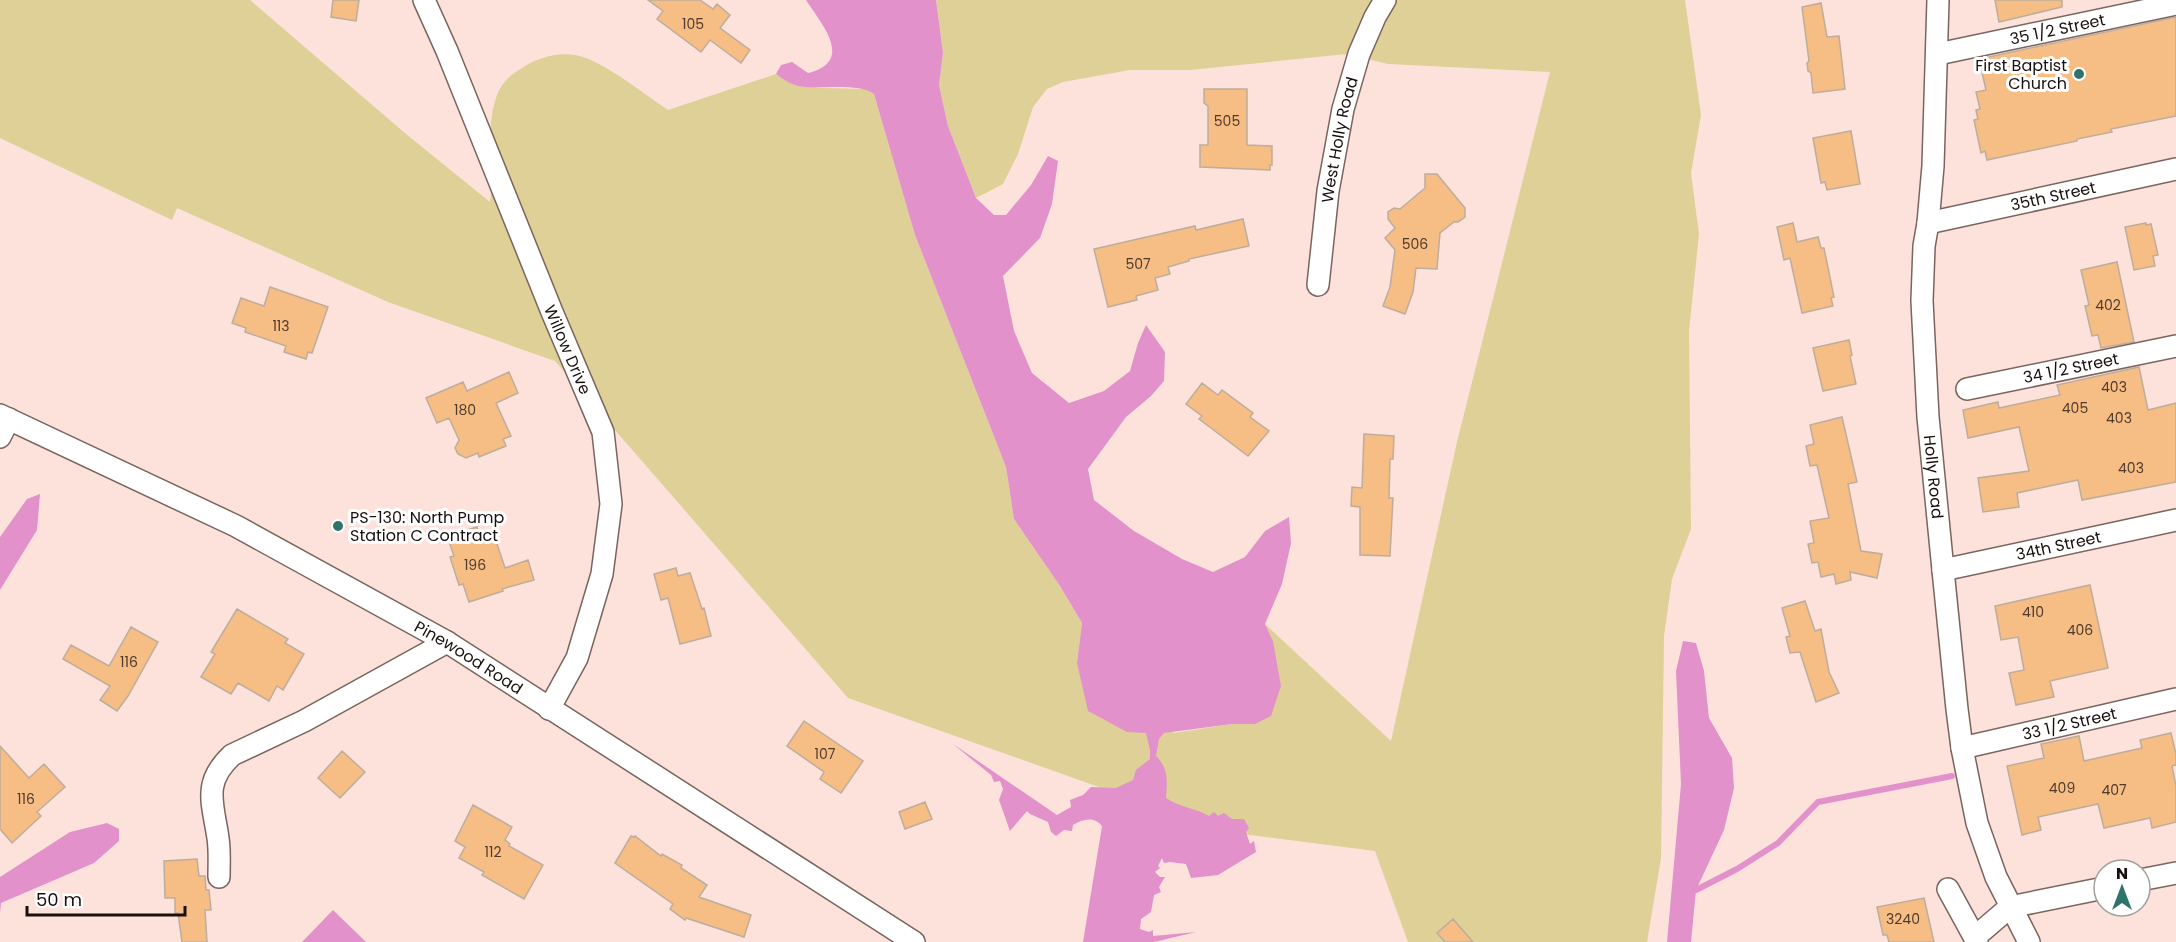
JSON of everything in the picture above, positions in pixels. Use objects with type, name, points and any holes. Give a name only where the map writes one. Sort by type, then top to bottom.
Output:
[{"type":"street","name":"Willow Drive","points":[[424,0],[603,432],[611,504],[602,574],[578,658],[549,709]]},
{"type":"street","name":"West Holly Road","points":[[1318,285],[1328,191],[1342,109],[1359,54],[1385,0]]},
{"type":"street","name":"Holly Road","points":[[1938,0],[1938,54],[1922,301],[1928,417],[1962,748],[1984,846],[1995,877],[2029,942]]},
{"type":"street","name":"35 1/2 Street","points":[[1938,54],[2176,4]]},
{"type":"street","name":"35th Street","points":[[1928,224],[2176,170]]},
{"type":"street","name":"34 1/2 Street","points":[[1967,389],[2176,346]]},
{"type":"street","name":"Pinewood Road","points":[[3,424],[236,526],[447,642],[915,942]]},
{"type":"street","name":"34th Street","points":[[1943,570],[2176,520]]},
{"type":"street","points":[[219,877],[218,840],[211,805],[211,789],[214,777],[222,763],[232,754],[304,721],[447,642]]},
{"type":"street","name":"33 1/2 Street","points":[[1962,748],[2176,699]]},
{"type":"street","points":[[2152,878],[2176,873]]},
{"type":"street","points":[[1948,889],[1976,939],[2010,907],[2092,890]]},
{"type":"shaded area","points":[[0,0],[250,0],[406,134],[490,202],[490,137],[496,98],[500,88],[509,77],[528,64],[543,58],[568,54],[583,57],[626,80],[668,110],[776,74],[796,85],[869,89],[874,94],[915,235],[1006,467],[1014,519],[1060,586],[1082,623],[1077,663],[1174,733],[1232,724],[1255,724],[1273,641],[1265,624],[1391,741],[1457,442],[1550,72],[1388,64],[1347,54],[1190,70],[1130,70],[1063,82],[1047,89],[1033,107],[1018,154],[1003,184],[976,198],[948,126],[939,85],[943,53],[936,0],[1685,0],[1701,115],[1691,173],[1699,234],[1689,331],[1691,529],[1672,579],[1664,636],[1661,858],[1647,942],[1408,942],[1375,851],[1226,832],[848,698],[555,361],[388,302],[177,208],[172,220],[0,138]]},
{"type":"shaded area","points":[[806,0],[936,0],[943,53],[939,85],[948,126],[976,198],[994,215],[1006,215],[1031,185],[1048,156],[1058,161],[1052,204],[1040,238],[1003,276],[1014,331],[1032,373],[1069,403],[1104,391],[1130,371],[1146,325],[1165,352],[1164,381],[1151,396],[1126,417],[1088,469],[1094,500],[1134,531],[1182,559],[1213,572],[1245,557],[1265,531],[1289,517],[1291,543],[1282,584],[1265,624],[1273,641],[1281,686],[1271,716],[1255,724],[1232,724],[1164,733],[1159,739],[1156,756],[1165,771],[1166,798],[1209,816],[1214,812],[1218,816],[1224,813],[1232,819],[1244,819],[1249,828],[1246,832],[1250,844],[1254,841],[1256,852],[1218,875],[1191,878],[1186,864],[1164,863],[1162,858],[1158,866],[1160,868],[1155,872],[1160,877],[1165,877],[1159,887],[1161,892],[1154,895],[1151,912],[1141,919],[1140,929],[1149,932],[1153,930],[1153,936],[1196,932],[1154,942],[1083,942],[1102,826],[1096,821],[1084,820],[1073,825],[1072,831],[1064,830],[1056,836],[1051,832],[1048,822],[1027,811],[1010,831],[999,800],[1003,789],[1000,781],[994,782],[991,775],[953,744],[1057,815],[1071,807],[1070,800],[1083,795],[1091,787],[1116,788],[1133,780],[1136,770],[1150,759],[1146,733],[1127,732],[1088,711],[1077,663],[1082,623],[1060,586],[1014,519],[1006,467],[915,235],[874,94],[859,88],[798,86],[776,74],[781,65],[792,62],[808,73],[822,67],[830,60],[831,41]]},
{"type":"shaded area","points":[[40,494],[37,530],[0,590],[0,537],[27,499]]},
{"type":"shaded area","points":[[1683,641],[1696,643],[1704,671],[1709,718],[1732,758],[1734,788],[1724,830],[1696,890],[1691,942],[1667,942],[1681,784],[1676,671]]},
{"type":"shaded area","points":[[107,823],[119,829],[119,841],[94,863],[1,903],[0,913],[0,877],[70,832]]},
{"type":"shaded area","points":[[333,910],[366,942],[302,942]]},
{"type":"building","points":[[333,0],[359,0],[356,21],[331,17]]},
{"type":"building","points":[[648,0],[700,0],[713,9],[717,4],[730,15],[720,28],[750,50],[741,63],[710,40],[701,52],[657,19],[663,11]]},
{"type":"building","points":[[1995,0],[2062,0],[2062,7],[1999,22]]},
{"type":"building","points":[[1821,3],[1827,37],[1839,36],[1845,89],[1813,93],[1811,73],[1808,71],[1809,61],[1802,7]]},
{"type":"building","name":"First Baptist Church","points":[[2176,17],[2176,116],[2111,129],[2112,132],[2077,139],[2077,141],[1987,160],[1985,151],[1981,153],[1974,120],[1978,119],[1976,110],[1980,109],[1976,92],[1986,90],[1979,59]]},
{"type":"building","points":[[1204,89],[1247,89],[1247,145],[1272,146],[1270,170],[1200,167],[1200,145],[1208,145],[1208,106],[1204,103]]},
{"type":"building","points":[[1851,131],[1860,184],[1827,190],[1825,182],[1821,183],[1813,138]]},
{"type":"building","points":[[1425,174],[1437,174],[1465,208],[1465,217],[1440,233],[1437,269],[1416,268],[1413,292],[1405,314],[1383,306],[1390,287],[1395,250],[1385,238],[1395,228],[1388,219],[1388,212],[1394,208],[1400,209],[1425,188]]},
{"type":"building","points":[[1243,219],[1249,246],[1189,259],[1189,261],[1168,267],[1170,274],[1155,278],[1158,290],[1136,296],[1137,300],[1108,307],[1094,249],[1195,226],[1196,230]]},
{"type":"building","points":[[1793,223],[1797,242],[1818,237],[1821,248],[1824,248],[1834,297],[1831,298],[1833,306],[1802,313],[1790,258],[1784,260],[1777,227]]},
{"type":"building","points":[[2146,223],[2146,225],[2151,224],[2158,255],[2153,256],[2155,266],[2134,270],[2125,227]]},
{"type":"building","points":[[2117,262],[2134,342],[2101,348],[2098,335],[2092,336],[2085,306],[2089,305],[2081,270]]},
{"type":"building","points":[[270,287],[328,307],[312,353],[308,352],[306,359],[284,352],[286,346],[245,332],[246,328],[232,323],[241,298],[264,306]]},
{"type":"building","points":[[1849,340],[1856,384],[1823,391],[1813,348]]},
{"type":"building","points":[[2139,367],[2148,410],[2176,403],[2176,482],[2082,500],[2078,480],[2017,493],[2019,507],[1983,512],[1978,478],[2029,471],[2019,427],[1968,438],[1963,410],[1998,402],[1999,408],[2060,395],[2057,385]]},
{"type":"building","points":[[509,372],[518,393],[496,403],[511,436],[503,439],[506,446],[479,457],[478,453],[466,458],[458,454],[455,448],[459,440],[449,418],[437,423],[426,398],[463,382],[467,391]]},
{"type":"building","points":[[1202,383],[1218,395],[1222,390],[1253,413],[1250,417],[1269,431],[1248,456],[1199,419],[1202,416],[1186,404]]},
{"type":"building","points":[[1842,417],[1857,482],[1848,484],[1861,551],[1882,554],[1877,578],[1850,572],[1851,580],[1836,584],[1834,574],[1821,577],[1818,562],[1812,563],[1808,544],[1814,543],[1810,521],[1829,518],[1817,465],[1810,466],[1806,446],[1814,444],[1810,425]]},
{"type":"building","points":[[1364,434],[1394,436],[1393,459],[1390,459],[1389,498],[1393,498],[1390,556],[1360,555],[1360,507],[1351,506],[1352,487],[1362,488]]},
{"type":"building","points":[[477,527],[481,538],[494,535],[505,568],[528,560],[534,580],[469,602],[463,584],[459,585],[450,557],[454,556],[447,536]]},
{"type":"building","points":[[676,568],[678,576],[690,573],[702,609],[704,608],[711,636],[680,644],[668,598],[661,600],[654,574]]},
{"type":"building","points":[[2090,585],[2108,668],[2050,681],[2054,697],[2016,705],[2009,673],[2024,670],[2018,637],[2001,640],[1995,606]]},
{"type":"building","points":[[1805,601],[1815,631],[1821,629],[1829,672],[1839,693],[1816,702],[1800,652],[1790,653],[1786,637],[1790,636],[1782,608]]},
{"type":"building","points":[[237,609],[288,639],[285,643],[304,654],[283,690],[277,686],[269,701],[238,683],[231,694],[201,677],[215,654],[211,652]]},
{"type":"building","points":[[131,627],[158,642],[117,711],[100,700],[110,686],[63,659],[71,645],[109,666]]},
{"type":"building","points":[[804,721],[863,761],[841,793],[820,779],[824,772],[787,746]]},
{"type":"building","points":[[2171,733],[2176,754],[2176,765],[2172,766],[2176,786],[2176,822],[2152,828],[2150,818],[2104,828],[2098,804],[2038,817],[2041,830],[2022,835],[2007,766],[2044,758],[2041,744],[2079,736],[2084,761],[2142,748],[2140,740]]},
{"type":"building","points":[[0,746],[29,778],[44,764],[65,787],[37,812],[41,816],[12,843],[0,829]]},
{"type":"building","points":[[342,751],[365,772],[340,798],[318,778]]},
{"type":"building","points":[[925,802],[932,819],[905,829],[899,812]]},
{"type":"building","points":[[473,805],[512,827],[505,840],[510,844],[509,846],[543,865],[524,899],[482,875],[484,872],[459,858],[465,847],[455,841]]},
{"type":"building","points":[[631,836],[635,836],[661,856],[662,854],[682,865],[681,868],[707,885],[699,897],[751,915],[744,937],[686,918],[685,920],[670,909],[673,904],[615,863]]},
{"type":"building","points":[[197,859],[199,876],[205,876],[206,890],[209,890],[211,910],[205,910],[207,942],[182,942],[178,913],[175,913],[175,898],[165,898],[164,861]]},
{"type":"building","points":[[1924,898],[1934,942],[1889,942],[1887,935],[1883,935],[1877,907]]},
{"type":"building","points":[[1453,919],[1473,942],[1445,942],[1437,933]]},
{"type":"waterway","points":[[1696,890],[1737,869],[1778,843],[1818,802],[1952,776]]},
{"type":"place","name":"First Baptist Church","points":[[2079,74]]},
{"type":"place","name":"PS-130: North Pump Station C Contract","points":[[338,526]]}]
